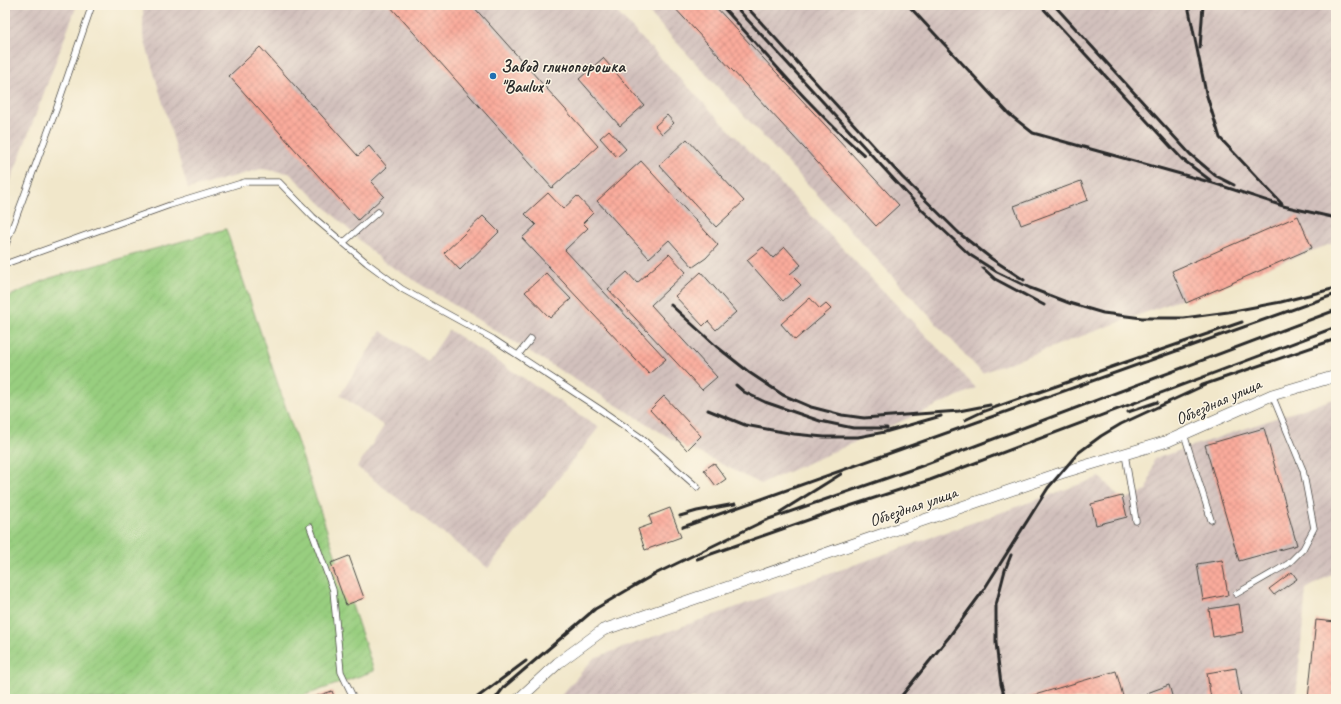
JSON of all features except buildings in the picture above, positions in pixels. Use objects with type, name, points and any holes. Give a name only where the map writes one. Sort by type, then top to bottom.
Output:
[{"type":"street","name":"Объездная улица","points":[[519,699],[558,663],[603,630],[1061,473],[1168,441],[1272,395],[1336,376]]},
{"type":"lane","points":[[5,247],[56,110],[92,5]]},
{"type":"lane","points":[[5,264],[170,205],[245,182],[279,182],[313,217],[367,263],[402,289],[493,339],[518,355],[640,437],[697,487]]},
{"type":"lane","points":[[343,243],[378,212]]},
{"type":"lane","points":[[518,355],[531,339]]},
{"type":"lane","points":[[1236,594],[1288,564],[1303,549],[1314,528],[1303,470],[1272,395]]},
{"type":"lane","points":[[1184,434],[1211,520]]},
{"type":"lane","points":[[1125,454],[1136,521]]},
{"type":"lane","points":[[310,528],[333,590],[341,672],[354,699]]},
{"type":"shaded area","points":[[5,5],[77,5],[5,196]]},
{"type":"shaded area","points":[[143,5],[610,5],[976,388],[761,484],[670,438],[381,260],[289,173],[261,169],[188,189],[143,35]]},
{"type":"shaded area","points":[[642,5],[1336,5],[1336,242],[982,373]]},
{"type":"shaded area","points":[[449,330],[599,427],[488,568],[357,467],[384,426],[340,395],[381,331],[428,361]]},
{"type":"shaded area","points":[[1336,398],[1336,572],[1306,589],[1296,699],[558,699],[594,658],[1100,477],[1122,500],[1147,491],[1154,459]]},
{"type":"green space","points":[[226,229],[374,671],[294,699],[5,699],[5,298],[50,278]]},
{"type":"railway","points":[[721,5],[826,120],[864,155]]},
{"type":"railway","points":[[734,5],[922,210],[970,255],[997,272],[1030,288],[1069,303],[1103,313],[1142,318],[1184,318],[1228,312],[1281,302],[1336,288]]},
{"type":"railway","points":[[745,5],[902,177],[960,234],[992,259],[1024,280]]},
{"type":"railway","points":[[908,5],[1009,114],[1033,133],[1213,183],[1283,206],[1336,218]]},
{"type":"railway","points":[[1040,5],[1182,159],[1210,180]]},
{"type":"railway","points":[[1054,5],[1190,154],[1216,176],[1234,185]]},
{"type":"railway","points":[[1188,5],[1206,93],[1220,138],[1282,204]]},
{"type":"railway","points":[[1200,48],[1203,5]]},
{"type":"railway","points":[[983,268],[995,279],[1044,305]]},
{"type":"railway","points":[[683,527],[1336,294]]},
{"type":"railway","points":[[671,305],[716,346],[750,373],[783,395],[811,407],[842,415],[864,418],[959,411],[990,405]]},
{"type":"railway","points":[[495,699],[504,687],[595,609],[653,575],[766,520],[919,467],[1336,310]]},
{"type":"railway","points":[[965,420],[982,412],[1242,322]]},
{"type":"railway","points":[[697,559],[828,513],[930,480],[1336,327]]},
{"type":"railway","points":[[1200,386],[1336,339]]},
{"type":"railway","points":[[736,385],[744,392],[765,402],[820,421],[853,428],[887,428]]},
{"type":"railway","points":[[899,699],[949,637],[983,591],[1048,488],[1078,453],[1101,436],[1121,424],[1205,385]]},
{"type":"railway","points":[[1128,412],[1157,402]]},
{"type":"railway","points":[[708,410],[745,425],[794,434],[824,437],[858,437],[885,432],[941,416]]},
{"type":"railway","points":[[780,512],[841,474]]},
{"type":"railway","points":[[680,516],[697,511],[735,504]]},
{"type":"railway","points":[[1005,699],[1001,684],[996,643],[996,605],[1005,570],[1011,555]]},
{"type":"railway","points":[[475,699],[526,661]]},
{"type":"place","name":"Завод глинопорошка \"Baulux\"","points":[[493,76]]}]
